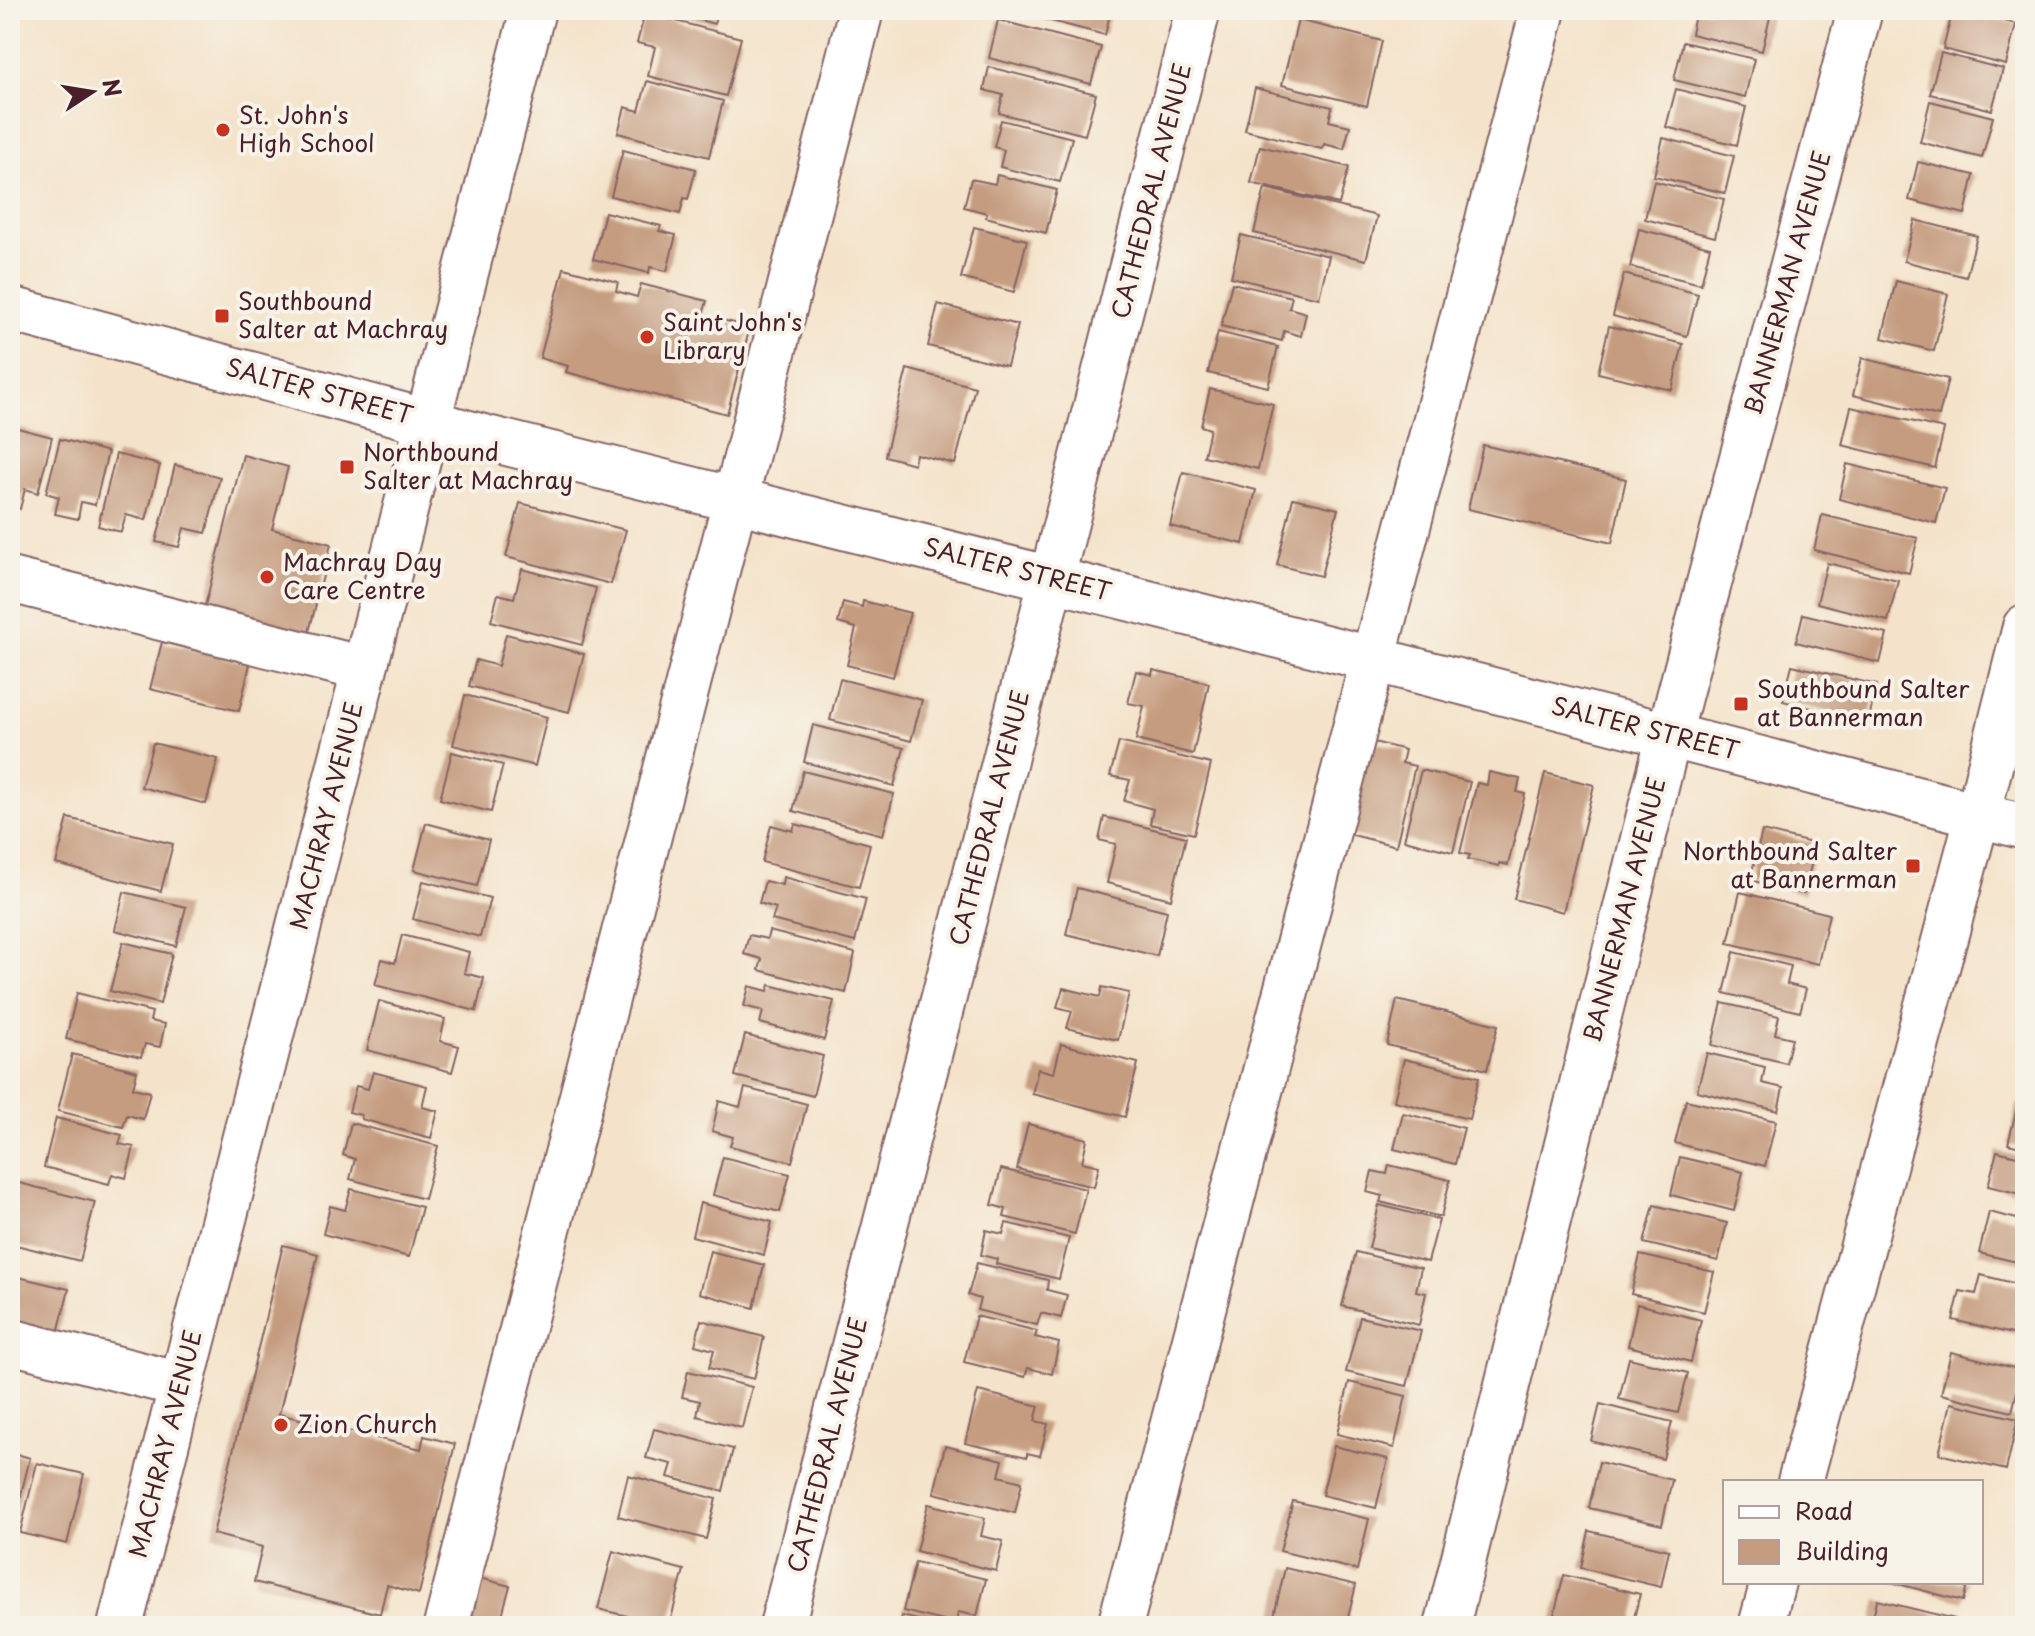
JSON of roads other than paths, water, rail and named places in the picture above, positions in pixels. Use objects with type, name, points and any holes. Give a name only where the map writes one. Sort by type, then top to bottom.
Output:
[{"type":"street","name":"MACHRAY AVENUE","points":[[116,1625],[181,1385],[533,10]]},
{"type":"street","points":[[446,1626],[861,10]]},
{"type":"street","name":"CATHEDRAL AVENUE","points":[[782,1626],[1198,10]]},
{"type":"street","points":[[1120,1626],[1543,10]]},
{"type":"street","name":"BANNERMAN AVENUE","points":[[1447,1626],[1669,735],[1860,10]]},
{"type":"street","name":"SALTER STREET","points":[[10,309],[737,501],[1372,659],[2025,827]]},
{"type":"street","points":[[10,580],[364,669]]},
{"type":"street","points":[[1801,1480],[2025,627]]},
{"type":"street","points":[[10,1341],[181,1385]]},
{"type":"street","points":[[1761,1626],[1772,1584]]},
{"type":"place","name":"St. John's High School","points":[[223,130]]},
{"type":"place","name":"Southbound Salter at Machray","points":[[222,316]]},
{"type":"place","name":"Saint John's Library","points":[[647,337]]},
{"type":"place","name":"Northbound Salter at Machray","points":[[347,467]]},
{"type":"place","name":"Machray Day Care Centre","points":[[267,577]]},
{"type":"place","name":"Southbound Salter at Bannerman","points":[[1741,704]]},
{"type":"place","name":"Northbound Salter at Bannerman","points":[[1913,866]]},
{"type":"place","name":"Zion Church","points":[[281,1425]]}]
